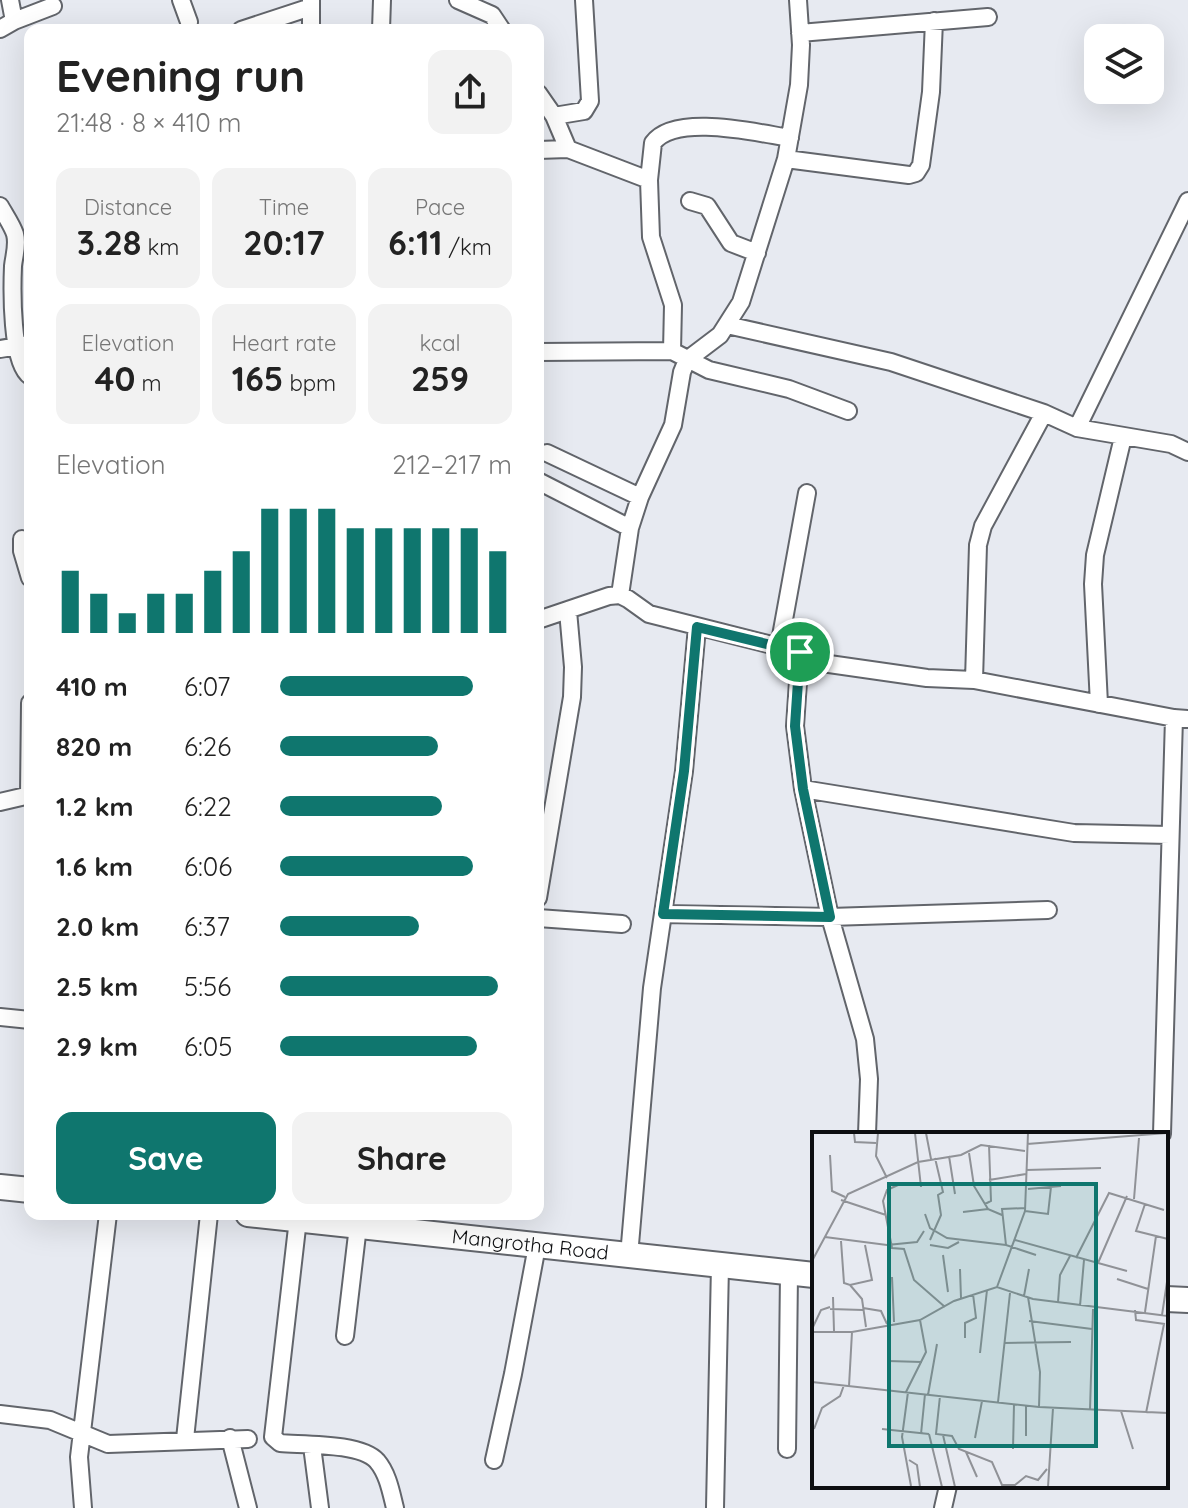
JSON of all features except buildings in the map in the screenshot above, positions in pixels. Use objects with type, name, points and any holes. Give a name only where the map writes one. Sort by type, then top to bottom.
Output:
[{"type":"main road","points":[[0,1187],[24,1189]]},
{"type":"main road","name":"Mangrotha Road","points":[[307,1220],[812,1275]]},
{"type":"main road","points":[[1168,1299],[1188,1300]]},
{"type":"street","points":[[10,0],[7,25],[53,6]]},
{"type":"street","points":[[181,0],[189,22]]},
{"type":"street","points":[[381,24],[382,0]]},
{"type":"street","points":[[458,0],[491,8]]},
{"type":"street","points":[[554,116],[584,111],[590,101],[584,0]]},
{"type":"street","points":[[620,595],[630,528],[640,497],[673,425],[682,372],[687,360],[720,335],[741,302],[786,159],[799,85],[798,0]]},
{"type":"street","points":[[257,24],[311,3],[311,24]]},
{"type":"street","points":[[800,33],[988,17]]},
{"type":"street","points":[[786,159],[909,175],[916,173],[921,165],[931,92],[934,21]]},
{"type":"street","points":[[544,102],[554,116],[568,149]]},
{"type":"street","points":[[672,351],[673,305],[651,237],[649,180],[653,143],[665,133],[706,125],[790,138]]},
{"type":"street","points":[[544,150],[568,149],[649,180]]},
{"type":"street","points":[[690,201],[707,206],[731,243],[757,253]]},
{"type":"street","points":[[1077,428],[1188,201]]},
{"type":"street","points":[[0,206],[15,233],[12,292],[24,344],[24,372]]},
{"type":"street","points":[[727,325],[891,362],[1044,413],[1077,428],[1171,444],[1188,452]]},
{"type":"street","points":[[0,349],[24,344]]},
{"type":"street","points":[[544,352],[672,351],[709,370],[789,389],[848,411]]},
{"type":"street","points":[[974,680],[978,545],[983,526],[1044,413]]},
{"type":"street","points":[[1099,704],[1093,584],[1095,555],[1123,437]]},
{"type":"street","points":[[547,453],[640,497]]},
{"type":"street","points":[[544,484],[630,528]]},
{"type":"street","points":[[779,647],[807,493]]},
{"type":"street","points":[[22,539],[24,558]]},
{"type":"street","points":[[544,618],[620,595],[649,614],[800,652],[829,664],[927,678],[974,680],[1181,718],[1170,835],[1162,1132]]},
{"type":"street","points":[[544,863],[572,697],[568,611]]},
{"type":"street","points":[[629,1256],[652,988],[684,771],[697,627]]},
{"type":"street","points":[[800,652],[795,726],[803,789],[830,917],[865,1039],[869,1079],[867,1132]]},
{"type":"street","points":[[803,789],[1074,833],[1170,835]]},
{"type":"street","points":[[0,802],[24,796]]},
{"type":"street","points":[[663,914],[830,917],[1048,910]]},
{"type":"street","points":[[544,918],[622,924]]},
{"type":"street","points":[[0,1017],[24,1019]]},
{"type":"street","points":[[83,1508],[79,1457],[107,1220]]},
{"type":"street","points":[[185,1439],[208,1220]]},
{"type":"street","points":[[298,1220],[273,1437],[280,1443],[364,1450],[377,1462],[389,1482],[395,1508]]},
{"type":"street","points":[[345,1336],[358,1226]]},
{"type":"street","points":[[494,1460],[537,1246]]},
{"type":"street","points":[[715,1508],[720,1265]]},
{"type":"street","points":[[787,1449],[789,1273]]},
{"type":"street","points":[[0,1414],[50,1420],[108,1444],[248,1439]]},
{"type":"street","points":[[230,1438],[248,1508]]},
{"type":"street","points":[[312,1446],[320,1508]]},
{"type":"street","points":[[943,1508],[948,1488]]},
{"type":"route","points":[[697,627],[800,652],[795,726],[803,789],[830,917],[663,914],[684,771],[697,627]]}]
